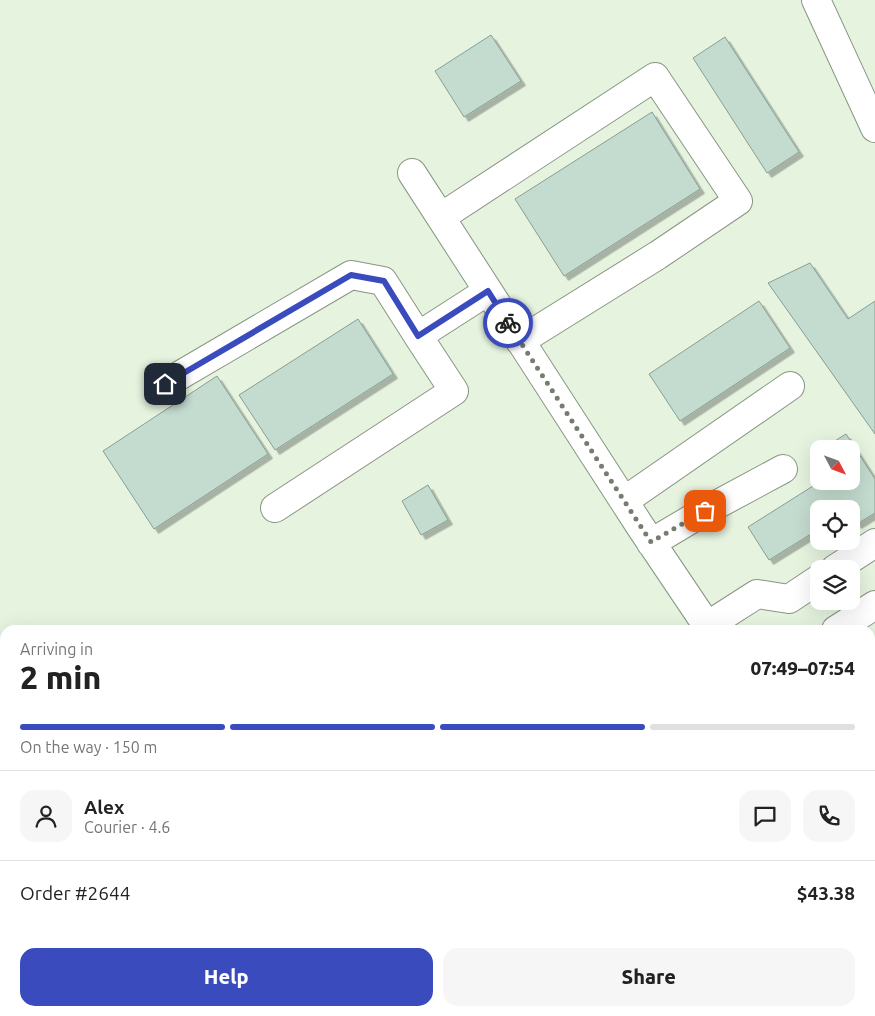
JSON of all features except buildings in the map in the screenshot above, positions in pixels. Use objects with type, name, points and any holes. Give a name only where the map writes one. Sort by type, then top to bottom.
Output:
[{"type":"street","points":[[816,0],[875,128]]},
{"type":"street","points":[[441,218],[655,77],[738,200],[658,255],[520,341]]},
{"type":"street","points":[[412,173],[706,625]]},
{"type":"street","points":[[165,384],[351,275],[384,281],[454,391],[275,508]]},
{"type":"street","points":[[418,336],[488,291]]},
{"type":"street","points":[[624,501],[790,386]]},
{"type":"street","points":[[651,542],[783,469]]},
{"type":"street","points":[[849,560],[875,543]]},
{"type":"street","points":[[712,625],[757,594],[788,599],[810,585]]},
{"type":"street","points":[[844,625],[875,605]]},
{"type":"way so far","points":[[508,323],[651,542],[705,511]]},
{"type":"route","points":[[165,384],[351,275],[384,281],[418,336],[488,291],[508,323]]}]
